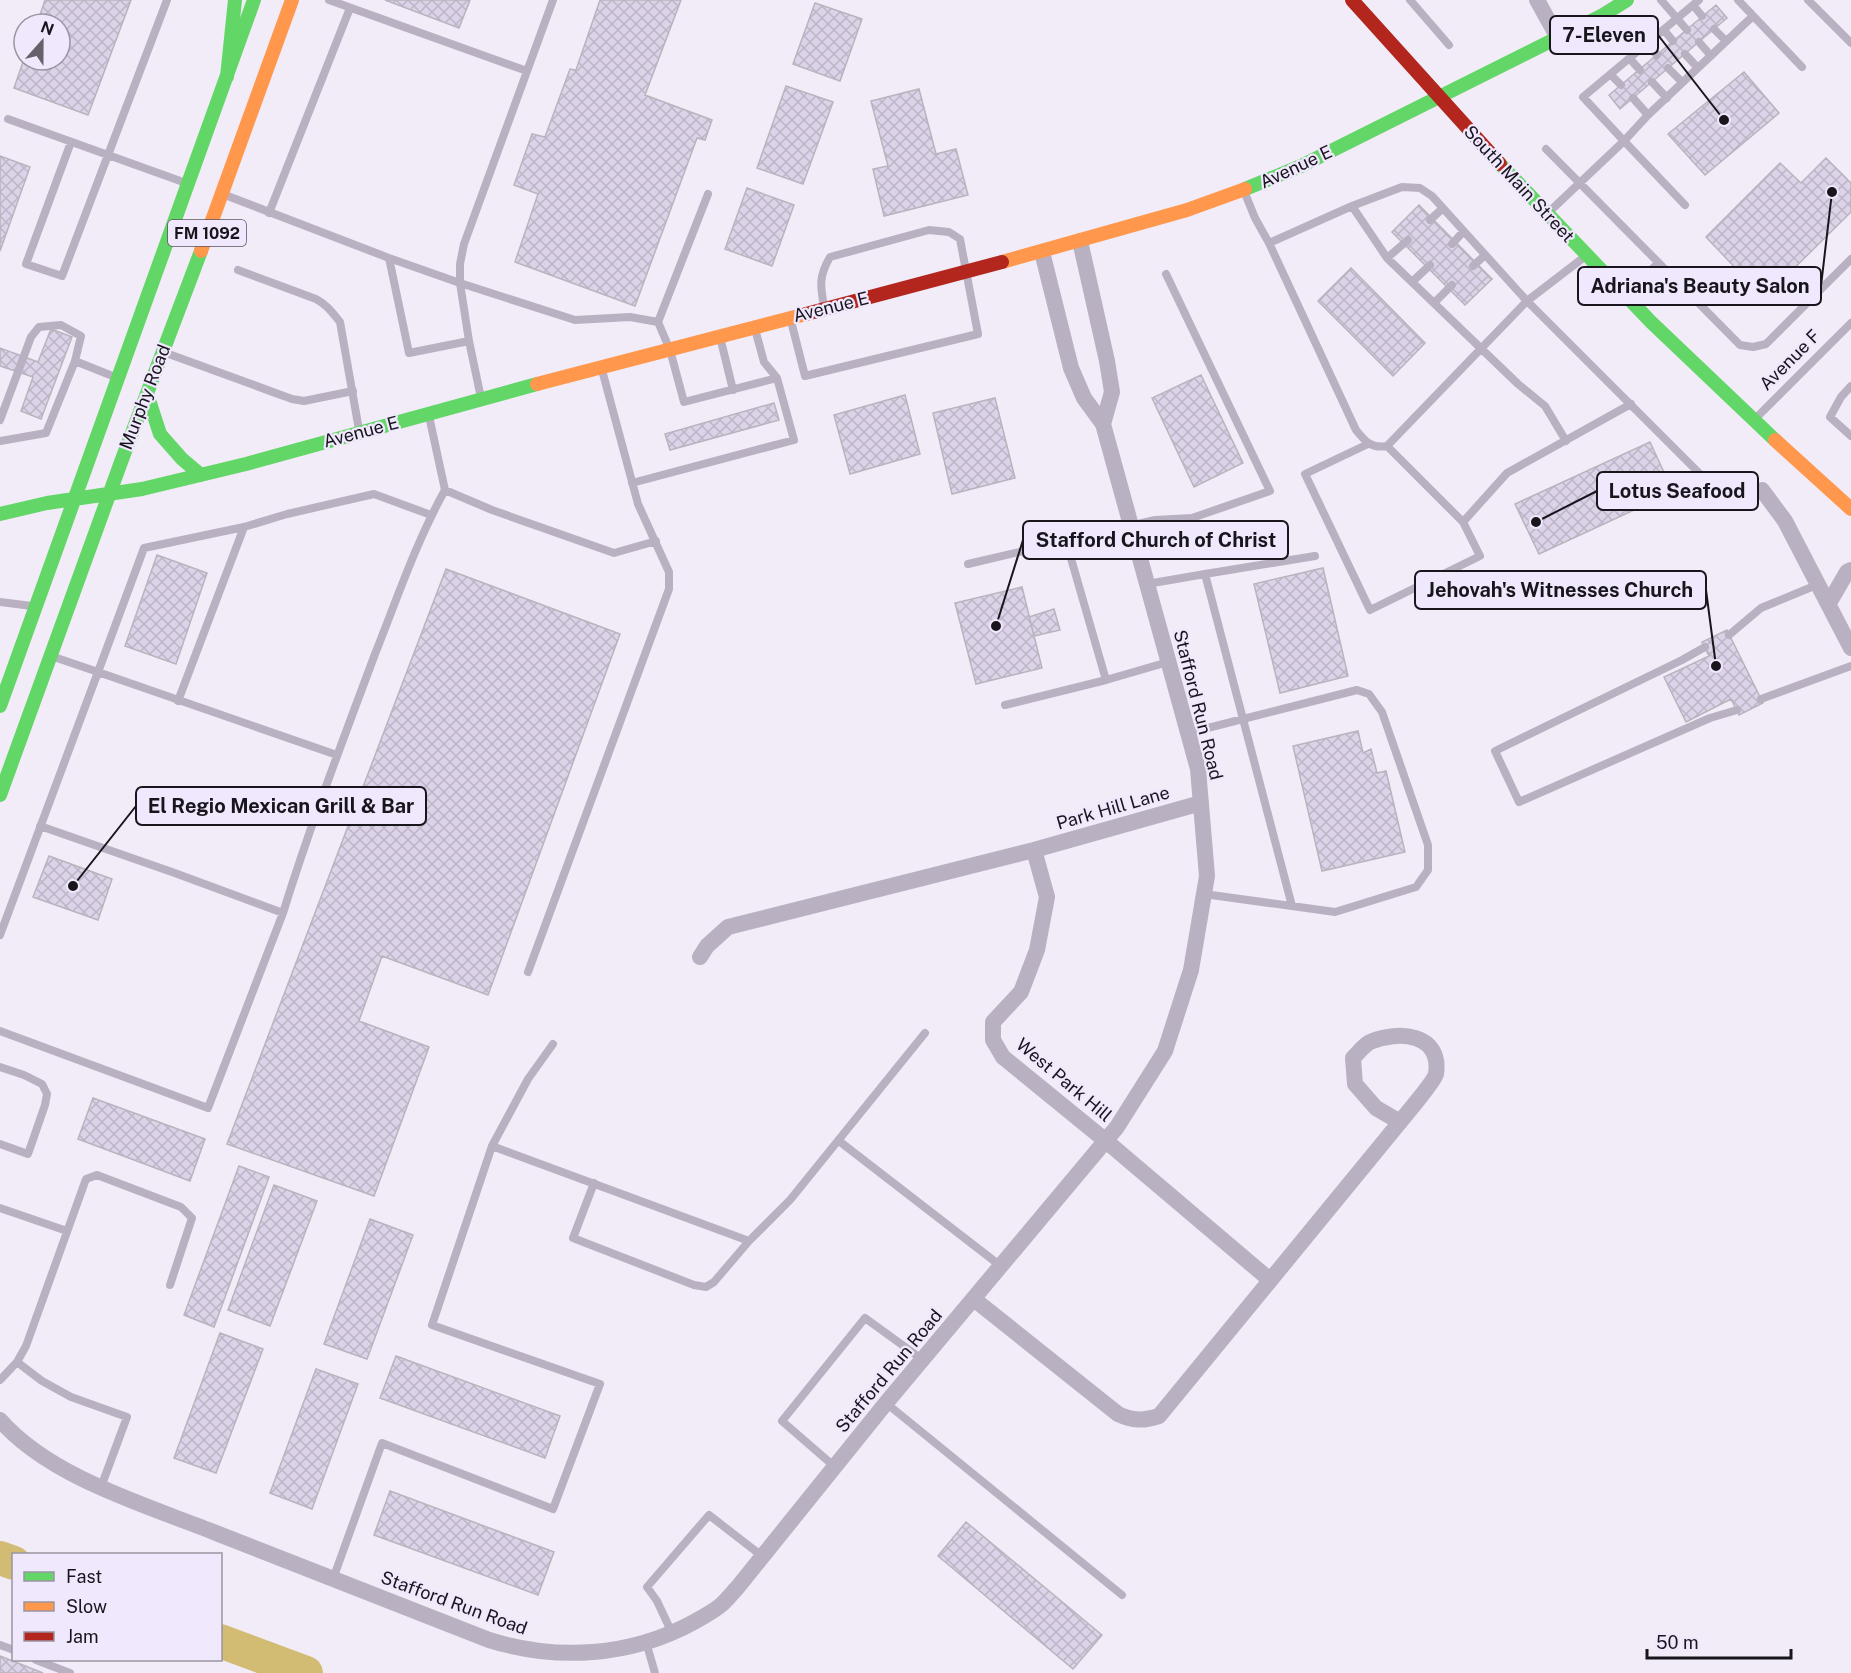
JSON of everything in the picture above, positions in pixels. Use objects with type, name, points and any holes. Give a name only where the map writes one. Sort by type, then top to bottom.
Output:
[{"type":"main road","points":[[227,77],[235,0]]},
{"type":"main road","name":"Murphy Road","points":[[0,795],[292,0]]},
{"type":"main road","name":"Avenue E","points":[[0,514],[74,499],[142,489],[201,475],[1080,242],[1187,210],[1244,190],[1301,166],[1558,38],[1627,0]]},
{"type":"main road","name":"South Main Street","points":[[1355,1],[1439,97],[1624,296],[1851,510]]},
{"type":"main road","points":[[252,5],[253,39]]},
{"type":"main road","name":"Murphy Road","points":[[0,706],[10,666],[36,606],[252,5]]},
{"type":"main road","points":[[215,175],[222,194]]},
{"type":"main road","points":[[147,394],[160,434],[176,453],[201,475]]},
{"type":"street","points":[[1537,0],[1558,38]]},
{"type":"street","points":[[1080,242],[1112,392],[1103,424]]},
{"type":"street","name":"Stafford Run Road","points":[[0,1420],[38,1452],[63,1469],[101,1487],[489,1640],[530,1651],[595,1652],[646,1642],[672,1633],[721,1605],[886,1403],[1002,1268],[1117,1127],[1165,1051],[1191,970],[1207,876],[1198,769],[1103,424],[1084,398],[1071,368],[1041,252]]},
{"type":"street","points":[[1762,490],[1785,521],[1851,648]]},
{"type":"street","points":[[1829,603],[1847,572],[1851,570]]},
{"type":"street","name":"Park Hill Lane","points":[[700,957],[707,945],[728,927],[1035,849],[1201,803]]},
{"type":"street","name":"West Park Hill","points":[[1035,849],[1047,897],[1037,950],[1021,992],[993,1022],[993,1040],[1003,1057],[1270,1280]]},
{"type":"street","points":[[975,1299],[1118,1414],[1130,1420],[1145,1420],[1160,1416],[1400,1122],[1436,1076],[1436,1057],[1428,1044],[1419,1038],[1395,1036],[1368,1043],[1353,1058],[1355,1084],[1376,1108],[1400,1122]]},
{"type":"lane","points":[[71,142],[26,264],[62,276],[167,0]]},
{"type":"lane","points":[[329,0],[527,71]]},
{"type":"lane","points":[[481,399],[469,341],[460,283],[460,264],[464,244],[553,0]]},
{"type":"lane","points":[[1410,0],[1449,45]]},
{"type":"lane","points":[[1660,0],[1687,30]]},
{"type":"lane","points":[[1738,0],[1802,67]]},
{"type":"lane","points":[[1808,0],[1851,43]]},
{"type":"lane","points":[[1685,205],[1583,97],[1696,3],[1702,16]]},
{"type":"lane","points":[[269,213],[350,8]]},
{"type":"lane","points":[[1547,214],[1682,82],[1754,16]]},
{"type":"lane","points":[[1714,29],[1726,41]]},
{"type":"lane","points":[[1664,30],[1673,41]]},
{"type":"lane","points":[[1699,42],[1711,56]]},
{"type":"lane","points":[[1647,44],[1657,55]]},
{"type":"lane","points":[[1685,54],[1698,68]]},
{"type":"lane","points":[[1630,59],[1640,70]]},
{"type":"lane","points":[[1668,68],[1682,82]]},
{"type":"lane","points":[[1611,75],[1621,85]]},
{"type":"lane","points":[[1652,82],[1666,98]]},
{"type":"lane","points":[[1633,98],[1648,115]]},
{"type":"lane","points":[[8,119],[189,184]]},
{"type":"lane","points":[[1546,149],[1740,345],[1753,347],[1766,344],[1851,258]]},
{"type":"lane","points":[[1269,243],[1352,206],[1402,187],[1420,188],[1443,208],[1527,301],[1704,478]]},
{"type":"lane","points":[[1244,190],[1255,218],[1269,243],[1356,430],[1368,444],[1378,448],[1387,446],[1480,347],[1527,301],[1586,256]]},
{"type":"lane","points":[[222,194],[389,258],[575,320],[630,317],[658,322]]},
{"type":"lane","points":[[708,194],[658,322],[670,350],[684,402],[777,378]]},
{"type":"lane","points":[[1352,206],[1387,258],[1545,406],[1566,441]]},
{"type":"lane","points":[[1430,220],[1443,208]]},
{"type":"lane","points":[[790,318],[806,376],[978,334],[960,239],[949,232],[929,230],[830,257],[820,283],[825,309]]},
{"type":"lane","points":[[1452,244],[1463,232]]},
{"type":"lane","points":[[1387,258],[1408,240]]},
{"type":"lane","points":[[1473,266],[1484,256]]},
{"type":"lane","points":[[389,258],[410,353],[469,341]]},
{"type":"lane","points":[[1624,296],[1658,263]]},
{"type":"lane","points":[[1412,282],[1430,265]]},
{"type":"lane","points":[[238,270],[316,298],[326,304],[340,322],[360,432]]},
{"type":"lane","points":[[968,564],[1155,520],[1192,518],[1270,491],[1166,274]]},
{"type":"lane","points":[[1434,303],[1452,285]]},
{"type":"lane","name":"Avenue F","points":[[1753,420],[1851,323]]},
{"type":"lane","points":[[0,420],[31,337],[39,327],[61,325],[81,336],[75,361],[46,433],[0,441]]},
{"type":"lane","points":[[632,483],[794,440],[777,378],[764,362],[754,327]]},
{"type":"lane","points":[[720,337],[733,390]]},
{"type":"lane","points":[[162,352],[292,399],[304,401],[353,391]]},
{"type":"lane","points":[[75,361],[118,378]]},
{"type":"lane","points":[[528,972],[669,589],[669,572],[638,504],[602,369]]},
{"type":"lane","points":[[1851,387],[1841,397],[1830,417],[1851,436]]},
{"type":"lane","points":[[1463,522],[1507,473],[1631,404]]},
{"type":"lane","points":[[0,1031],[208,1108],[284,913],[337,755],[431,514],[445,490],[428,414]]},
{"type":"lane","points":[[1368,444],[1305,474],[1370,610],[1480,556],[1463,522],[1387,446]]},
{"type":"lane","points":[[445,490],[492,510],[614,553],[656,541]]},
{"type":"lane","points":[[0,935],[144,548],[244,527],[287,514],[374,494],[431,514]]},
{"type":"lane","points":[[178,701],[244,527]]},
{"type":"lane","points":[[1066,541],[1106,680]]},
{"type":"lane","points":[[1147,584],[1315,556]]},
{"type":"lane","points":[[1204,574],[1292,906]]},
{"type":"lane","points":[[1729,635],[1761,608],[1819,584]]},
{"type":"lane","points":[[0,602],[36,606]]},
{"type":"lane","points":[[1705,647],[1495,751],[1519,802],[1710,718],[1737,710]]},
{"type":"lane","points":[[50,656],[337,755]]},
{"type":"lane","points":[[1005,705],[1168,662]]},
{"type":"lane","points":[[1761,699],[1851,666]]},
{"type":"lane","points":[[1188,733],[1357,690],[1369,694],[1382,712],[1428,845],[1428,870],[1416,887],[1335,912],[1204,894]]},
{"type":"lane","points":[[40,826],[284,913]]},
{"type":"lane","points":[[594,1183],[573,1238],[694,1285],[706,1287],[714,1282],[749,1241],[790,1200],[925,1033]]},
{"type":"lane","points":[[333,1580],[382,1443],[554,1509],[600,1384],[432,1325],[492,1146],[528,1079],[553,1044]]},
{"type":"lane","points":[[0,1067],[42,1084],[47,1094],[28,1154],[0,1144]]},
{"type":"lane","points":[[839,1141],[1002,1268]]},
{"type":"lane","points":[[492,1146],[749,1241]]},
{"type":"lane","points":[[0,1380],[17,1362],[26,1346],[86,1179],[97,1175],[181,1207],[192,1218],[170,1285]]},
{"type":"lane","points":[[0,1208],[67,1231]]},
{"type":"lane","points":[[835,1467],[782,1421],[865,1318],[923,1360]]},
{"type":"lane","points":[[17,1362],[42,1381],[71,1397],[127,1417],[101,1487]]},
{"type":"lane","points":[[886,1403],[1122,1594]]},
{"type":"lane","points":[[672,1633],[657,1601],[647,1587],[709,1515],[762,1556]]},
{"type":"lane","points":[[646,1642],[655,1673]]},
{"type":"lane","points":[[40,1661],[58,1671],[69,1673]]},
{"type":"building","points":[[45,0],[131,0],[88,115],[14,88],[20,72],[72,72],[72,12],[41,12]]},
{"type":"building","points":[[385,0],[470,0],[459,28]]},
{"type":"building","points":[[600,0],[681,0],[645,95],[712,120],[705,140],[697,138],[635,306],[515,262],[538,194],[514,185],[532,134],[545,137],[570,69],[576,70]]},
{"type":"building","points":[[815,3],[862,19],[840,81],[793,64]]},
{"type":"building","points":[[1716,5],[1727,18],[1620,109],[1609,95]]},
{"type":"building","points":[[1744,72],[1779,113],[1705,175],[1668,134]]},
{"type":"building","points":[[786,86],[833,102],[803,184],[757,168]]},
{"type":"building","points":[[919,89],[936,154],[956,149],[968,195],[884,216],[873,169],[888,166],[871,101]]},
{"type":"building","points":[[0,156],[30,167],[0,251]]},
{"type":"building","points":[[1826,158],[1851,183],[1851,212],[1764,298],[1706,237],[1780,163],[1801,183]]},
{"type":"building","points":[[747,188],[794,205],[772,266],[725,249]]},
{"type":"building","points":[[1419,205],[1492,279],[1465,305],[1392,232]]},
{"type":"building","points":[[1351,268],[1425,343],[1393,376],[1318,301]]},
{"type":"building","points":[[51,329],[72,337],[41,419],[21,411],[33,377],[0,366],[0,348],[38,362]]},
{"type":"building","points":[[1201,375],[1243,463],[1194,487],[1152,398]]},
{"type":"building","points":[[905,395],[920,454],[850,474],[834,415]]},
{"type":"building","points":[[995,398],[1015,478],[952,494],[933,413]]},
{"type":"building","points":[[774,403],[779,420],[670,450],[665,434]]},
{"type":"building","points":[[1650,442],[1673,492],[1539,554],[1515,504]]},
{"type":"building","points":[[157,555],[207,573],[176,664],[125,646]]},
{"type":"building","points":[[1323,568],[1348,676],[1280,693],[1254,584]]},
{"type":"building","points":[[446,569],[620,634],[488,995],[382,956],[359,1021],[429,1047],[374,1196],[227,1144]]},
{"type":"building","points":[[1022,587],[1042,668],[976,684],[955,603]]},
{"type":"building","points":[[1054,609],[1060,630],[1034,636],[1029,617]]},
{"type":"building","points":[[1727,630],[1763,703],[1739,715],[1731,699],[1686,722],[1664,677],[1709,656],[1702,642]]},
{"type":"building","points":[[1358,731],[1363,753],[1371,749],[1377,773],[1386,771],[1405,852],[1322,871],[1293,746]]},
{"type":"building","points":[[49,856],[112,879],[98,920],[33,897]]},
{"type":"building","points":[[93,1098],[205,1139],[190,1181],[78,1139]]},
{"type":"building","points":[[239,1166],[269,1177],[214,1327],[184,1315]]},
{"type":"building","points":[[274,1185],[317,1201],[270,1326],[228,1310]]},
{"type":"building","points":[[370,1219],[413,1235],[367,1359],[324,1344]]},
{"type":"building","points":[[220,1333],[263,1349],[216,1473],[174,1458]]},
{"type":"building","points":[[396,1356],[560,1416],[545,1458],[380,1398]]},
{"type":"building","points":[[316,1369],[358,1384],[312,1509],[270,1493]]},
{"type":"building","points":[[390,1491],[554,1552],[538,1595],[374,1535]]},
{"type":"building","points":[[966,1522],[1102,1635],[1073,1669],[938,1556]]},
{"type":"building","points":[[0,1656],[43,1673],[0,1673]]},
{"type":"waterway","points":[[0,1558],[12,1562]]},
{"type":"waterway","points":[[222,1642],[306,1673]]},
{"type":"traffic: fast","points":[[227,77],[235,0]]},
{"type":"traffic: fast","points":[[0,706],[254,0]]},
{"type":"traffic: fast","points":[[1245,189],[1301,166],[1603,15],[1627,0]]},
{"type":"traffic: fast","points":[[1500,164],[1651,322],[1775,440]]},
{"type":"traffic: fast","points":[[0,795],[121,462],[201,251]]},
{"type":"traffic: fast","points":[[0,514],[47,503],[142,489],[246,464],[537,384]]},
{"type":"traffic: fast","points":[[147,394],[160,434],[182,459],[201,475]]},
{"type":"traffic: slow","points":[[201,251],[292,0]]},
{"type":"traffic: slow","points":[[1002,262],[1187,210],[1245,189]]},
{"type":"traffic: slow","points":[[537,384],[806,314]]},
{"type":"traffic: slow","points":[[1775,440],[1851,509]]},
{"type":"traffic: jam","points":[[1352,0],[1500,164]]},
{"type":"traffic: jam","points":[[806,314],[1002,262]]},
{"type":"place","name":"7-Eleven","points":[[1724,120]]},
{"type":"place","name":"Adriana's Beauty Salon","points":[[1832,192]]},
{"type":"place","name":"Lotus Seafood","points":[[1536,522]]},
{"type":"place","name":"Stafford Church of Christ","points":[[996,626]]},
{"type":"place","name":"Jehovah's Witnesses Church","points":[[1716,666]]},
{"type":"place","name":"El Regio Mexican Grill & Bar","points":[[73,886]]}]
